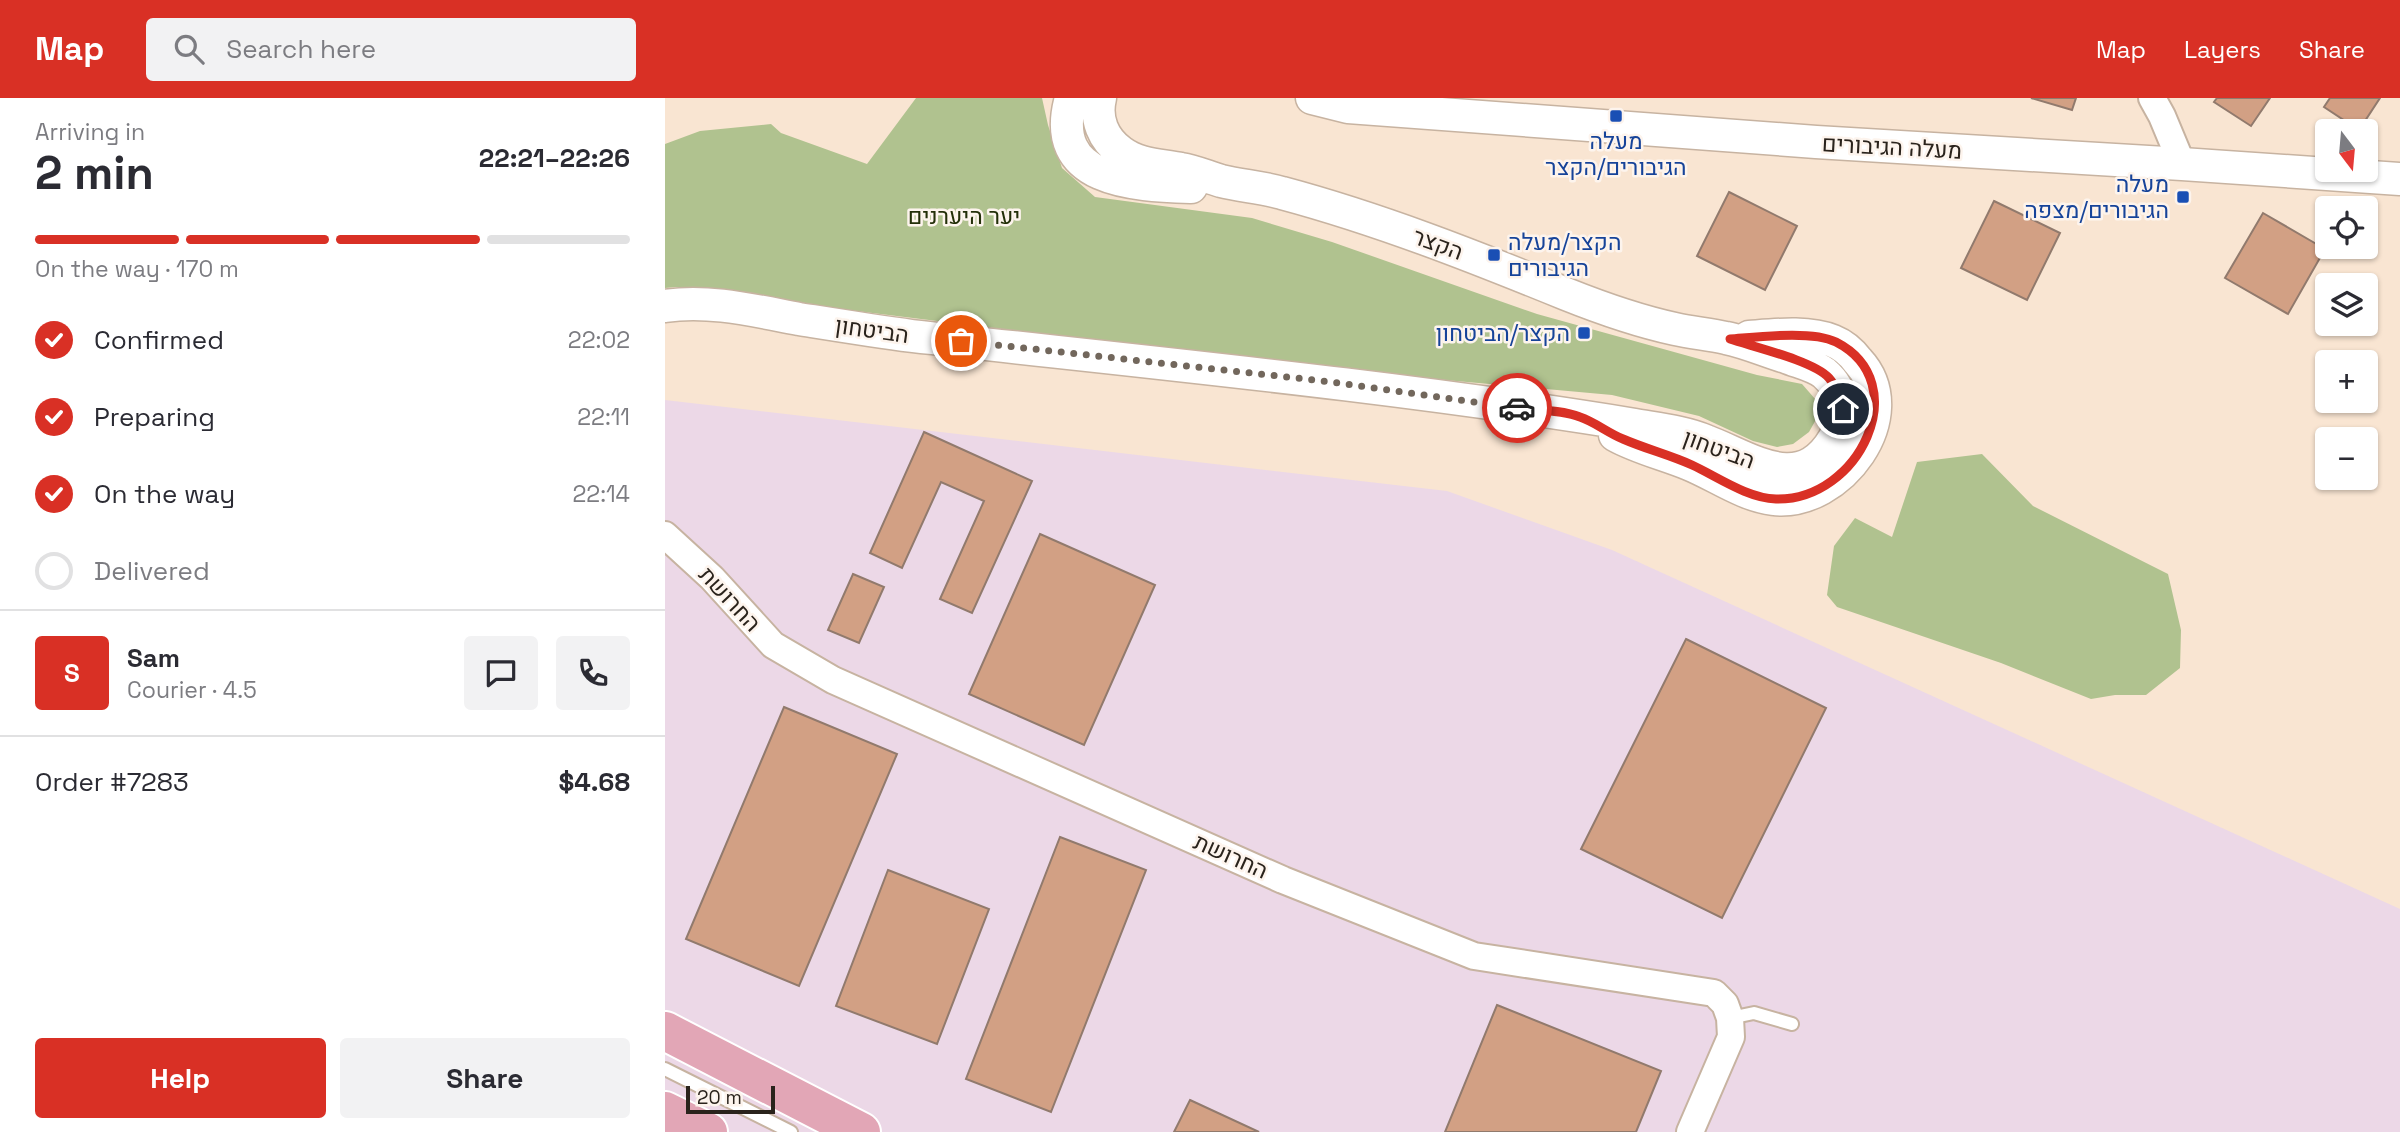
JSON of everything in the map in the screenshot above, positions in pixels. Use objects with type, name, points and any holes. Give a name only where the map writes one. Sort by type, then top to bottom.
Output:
[{"type":"main road","points":[[665,1031],[861,1132]]},
{"type":"main road","points":[[665,1111],[708,1132]]},
{"type":"street","name":"מעלה הגיבורים","points":[[1312,98],[1348,107],[1374,103],[1816,142],[2400,179]]},
{"type":"street","points":[[2152,98],[2182,164]]},
{"type":"street","name":"הקצר","points":[[1084,104],[1068,137],[1086,166],[1101,175],[1146,186],[1199,188],[1223,182],[1276,191],[1438,243],[1589,304],[1639,320],[1730,339],[1775,335],[1820,337],[1836,342],[1853,354],[1863,366],[1872,386],[1874,405],[1871,426],[1853,436]]},
{"type":"street","name":"הביטחון","points":[[665,306],[701,304],[860,330],[1332,382],[1579,416],[1621,439],[1690,464],[1750,493],[1772,499],[1792,499],[1815,492],[1837,478],[1854,461],[1853,436]]},
{"type":"street","name":"החרושת","points":[[665,535],[712,578],[773,645],[833,680],[1283,880],[1474,956],[1714,993],[1725,1004],[1730,1018]]},
{"type":"street","points":[[1690,1132],[1731,1037],[1730,1018]]},
{"type":"lane","points":[[1730,1018],[1753,1013],[1792,1024]]},
{"type":"lane","points":[[665,1069],[791,1132]]},
{"type":"shaded area","points":[[665,400],[1447,491],[1612,550],[2400,909],[2400,1132],[665,1132]]},
{"type":"green space","name":"יער היערנים","points":[[916,98],[1042,98],[1062,168],[1095,197],[1252,218],[1332,242],[1537,314],[1757,375],[1802,384],[1816,400],[1818,416],[1809,432],[1793,444],[1777,447],[1753,441],[1699,416],[1612,395],[1344,371],[676,287],[665,288],[665,144],[700,131],[771,124],[781,133],[867,164]]},
{"type":"green space","points":[[1982,454],[2033,506],[2168,574],[2181,630],[2180,668],[2146,695],[2115,695],[2091,699],[2001,663],[1837,607],[1827,595],[1834,546],[1855,518],[1892,537],[1917,462]]},
{"type":"building","points":[[2031,98],[2076,98],[2072,110]]},
{"type":"building","points":[[2217,98],[2270,98],[2251,126],[2214,102]]},
{"type":"building","points":[[2330,98],[2380,98],[2366,119],[2342,119],[2324,107]]},
{"type":"building","points":[[1729,192],[1797,226],[1765,290],[1697,256]]},
{"type":"building","points":[[1994,201],[2060,233],[2027,300],[1961,268]]},
{"type":"building","points":[[2263,213],[2315,243],[2315,259],[2319,259],[2288,314],[2225,278]]},
{"type":"building","points":[[924,432],[1032,481],[972,613],[940,599],[984,501],[941,482],[902,568],[870,553]]},
{"type":"building","points":[[1040,534],[1155,585],[1084,745],[969,694]]},
{"type":"building","points":[[853,574],[884,587],[859,643],[828,630]]},
{"type":"building","points":[[1686,639],[1826,708],[1722,918],[1581,849]]},
{"type":"building","points":[[784,707],[897,754],[799,986],[686,939]]},
{"type":"building","points":[[1060,837],[1146,870],[1051,1112],[966,1079]]},
{"type":"building","points":[[888,870],[989,909],[937,1044],[836,1006]]},
{"type":"building","points":[[1497,1005],[1661,1071],[1636,1132],[1445,1132]]},
{"type":"building","points":[[1190,1100],[1259,1132],[1174,1132]]},
{"type":"way so far","points":[[961,341],[1332,382],[1517,408]]},
{"type":"place","name":"מעלה הגיבורים/הקצר","points":[[1616,116]]},
{"type":"place","name":"מעלה הגיבורים/מצפה","points":[[2183,197]]},
{"type":"place","name":"הקצר/מעלה הגיבורים","points":[[1494,255]]},
{"type":"place","name":"הקצר/הביטחון","points":[[1584,333]]},
{"type":"route","points":[[1517,408],[1579,416],[1621,439],[1690,464],[1750,493],[1772,499],[1792,499],[1815,492],[1837,478],[1854,461],[1865,444],[1871,426],[1874,405],[1872,386],[1863,366],[1853,354],[1836,342],[1820,337],[1775,335],[1730,339],[1814,367],[1828,376],[1837,389],[1843,409]]}]
